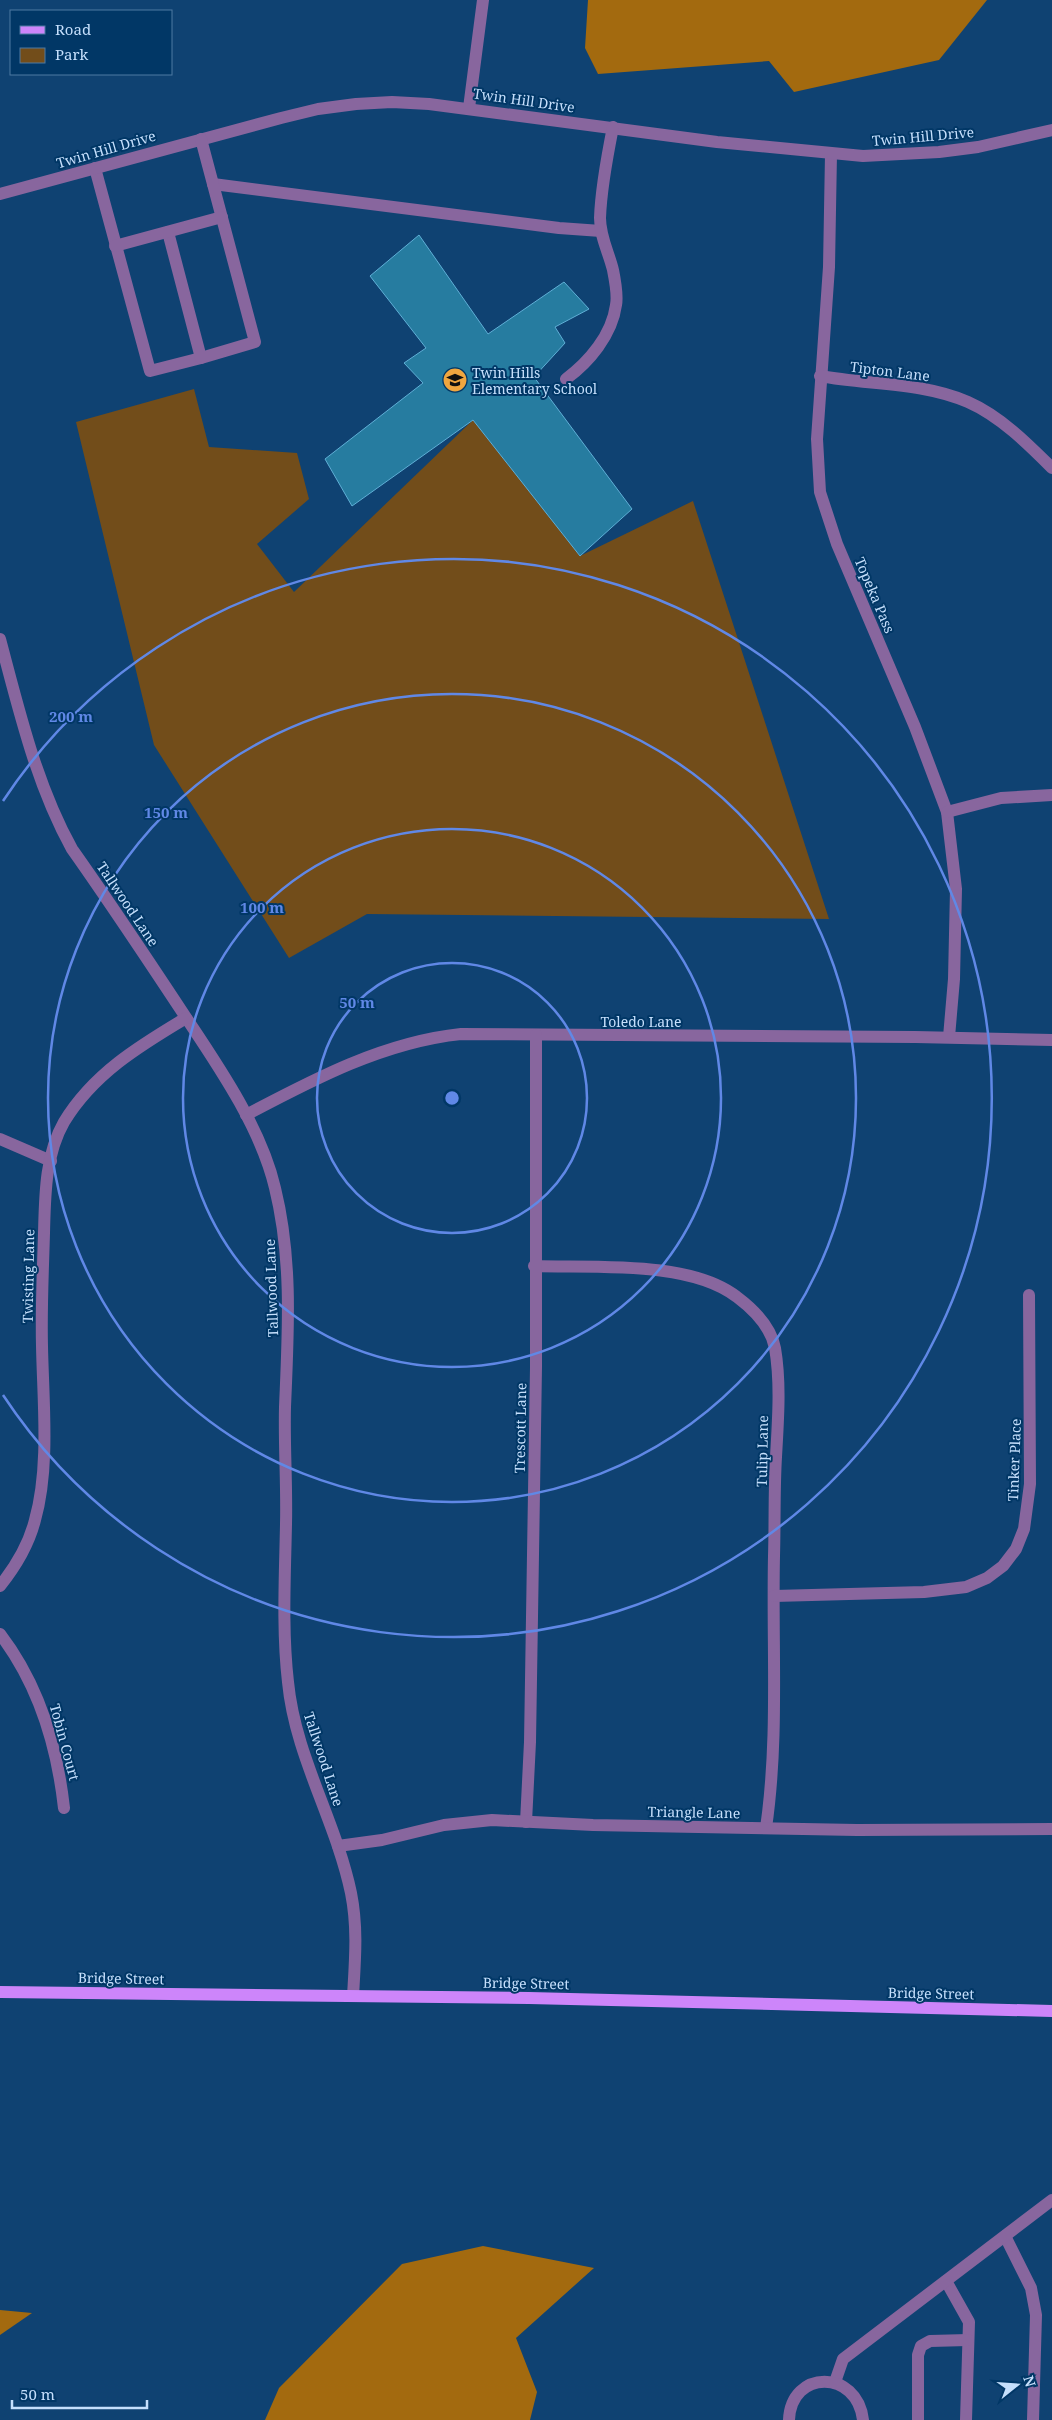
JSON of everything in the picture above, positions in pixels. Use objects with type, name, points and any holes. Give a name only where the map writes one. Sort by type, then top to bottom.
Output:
[{"type":"main road","name":"Bridge Street","points":[[0,1992],[669,2001],[1052,2010]]},
{"type":"street","points":[[469,108],[483,0]]},
{"type":"street","name":"Twin Hill Drive","points":[[0,194],[318,109],[356,104],[392,102],[469,108],[613,127],[655,135],[863,156],[939,152],[998,143],[1052,130]]},
{"type":"street","points":[[566,380],[594,353],[610,326],[616,304],[613,270],[601,231],[604,178],[613,127]]},
{"type":"street","points":[[95,168],[150,372],[255,342],[201,139]]},
{"type":"street","name":"Topeka Pass","points":[[831,154],[829,267],[817,439],[820,492],[837,544],[915,727],[947,812],[956,888],[954,979],[949,1037]]},
{"type":"street","points":[[213,184],[559,228],[601,231]]},
{"type":"street","points":[[115,246],[222,217]]},
{"type":"street","points":[[168,232],[201,358]]},
{"type":"street","name":"Tipton Lane","points":[[820,376],[853,382],[915,388],[967,401],[1006,426],[1052,468]]},
{"type":"street","name":"Tallwood Lane","points":[[0,639],[36,764],[58,822],[72,848],[186,1018],[246,1115],[275,1185],[283,1225],[288,1280],[284,1434],[286,1503],[284,1623],[288,1686],[301,1744],[338,1846],[351,1894],[357,1937],[353,1996]]},
{"type":"street","points":[[947,812],[1001,798],[1052,795]]},
{"type":"street","name":"Twisting Lane","points":[[0,1586],[16,1564],[27,1543],[36,1519],[40,1494],[43,1444],[44,1223],[54,1145],[63,1124],[89,1088],[124,1058],[186,1018]]},
{"type":"street","name":"Toledo Lane","points":[[246,1115],[358,1060],[406,1043],[433,1037],[461,1034],[949,1037],[1052,1040]]},
{"type":"street","name":"Trescott Lane","points":[[526,1822],[533,1594],[536,1367],[534,1266],[537,1144],[536,1035]]},
{"type":"street","points":[[0,1139],[51,1160]]},
{"type":"street","name":"Tulip Lane","points":[[534,1266],[642,1269],[703,1279],[722,1286],[754,1310],[766,1327],[774,1346],[778,1389],[774,1596],[774,1735],[771,1794],[766,1828]]},
{"type":"street","name":"Tinker Place","points":[[774,1596],[932,1591],[966,1587],[987,1578],[1003,1566],[1016,1549],[1024,1529],[1030,1484],[1029,1295]]},
{"type":"street","name":"Tobin Court","points":[[0,1634],[15,1655],[34,1690],[49,1729],[59,1771],[64,1808]]},
{"type":"street","name":"Triangle Lane","points":[[338,1846],[382,1840],[467,1822],[857,1830],[1052,1830]]},
{"type":"street","points":[[835,2382],[843,2359],[1052,2200]]},
{"type":"street","points":[[1005,2236],[1031,2288],[1036,2315],[1032,2420]]},
{"type":"street","points":[[946,2281],[969,2322],[966,2420]]},
{"type":"street","points":[[918,2420],[918,2355],[921,2346],[930,2341],[968,2340]]},
{"type":"street","points":[[789,2420],[794,2399],[802,2390],[818,2382],[835,2382],[847,2388],[856,2396],[863,2420]]},
{"type":"green space","points":[[194,389],[209,447],[297,453],[309,499],[257,544],[294,592],[473,420],[580,556],[693,501],[829,919],[367,914],[289,958],[154,745],[76,422]]},
{"type":"shaded area","points":[[588,0],[987,0],[939,60],[794,92],[769,61],[598,74],[585,48]]},
{"type":"shaded area","points":[[483,2246],[594,2268],[516,2338],[537,2392],[530,2420],[265,2420],[279,2388],[402,2264]]},
{"type":"shaded area","points":[[0,2310],[32,2313],[0,2335]]},
{"type":"building","name":"Twin Hills Elementary School","points":[[419,235],[488,334],[564,282],[589,309],[555,327],[565,343],[534,377],[632,509],[580,556],[473,420],[352,506],[325,459],[423,383],[404,363],[426,348],[370,276]]},
{"type":"place","name":"Twin Hills Elementary School","points":[[455,380]]}]
